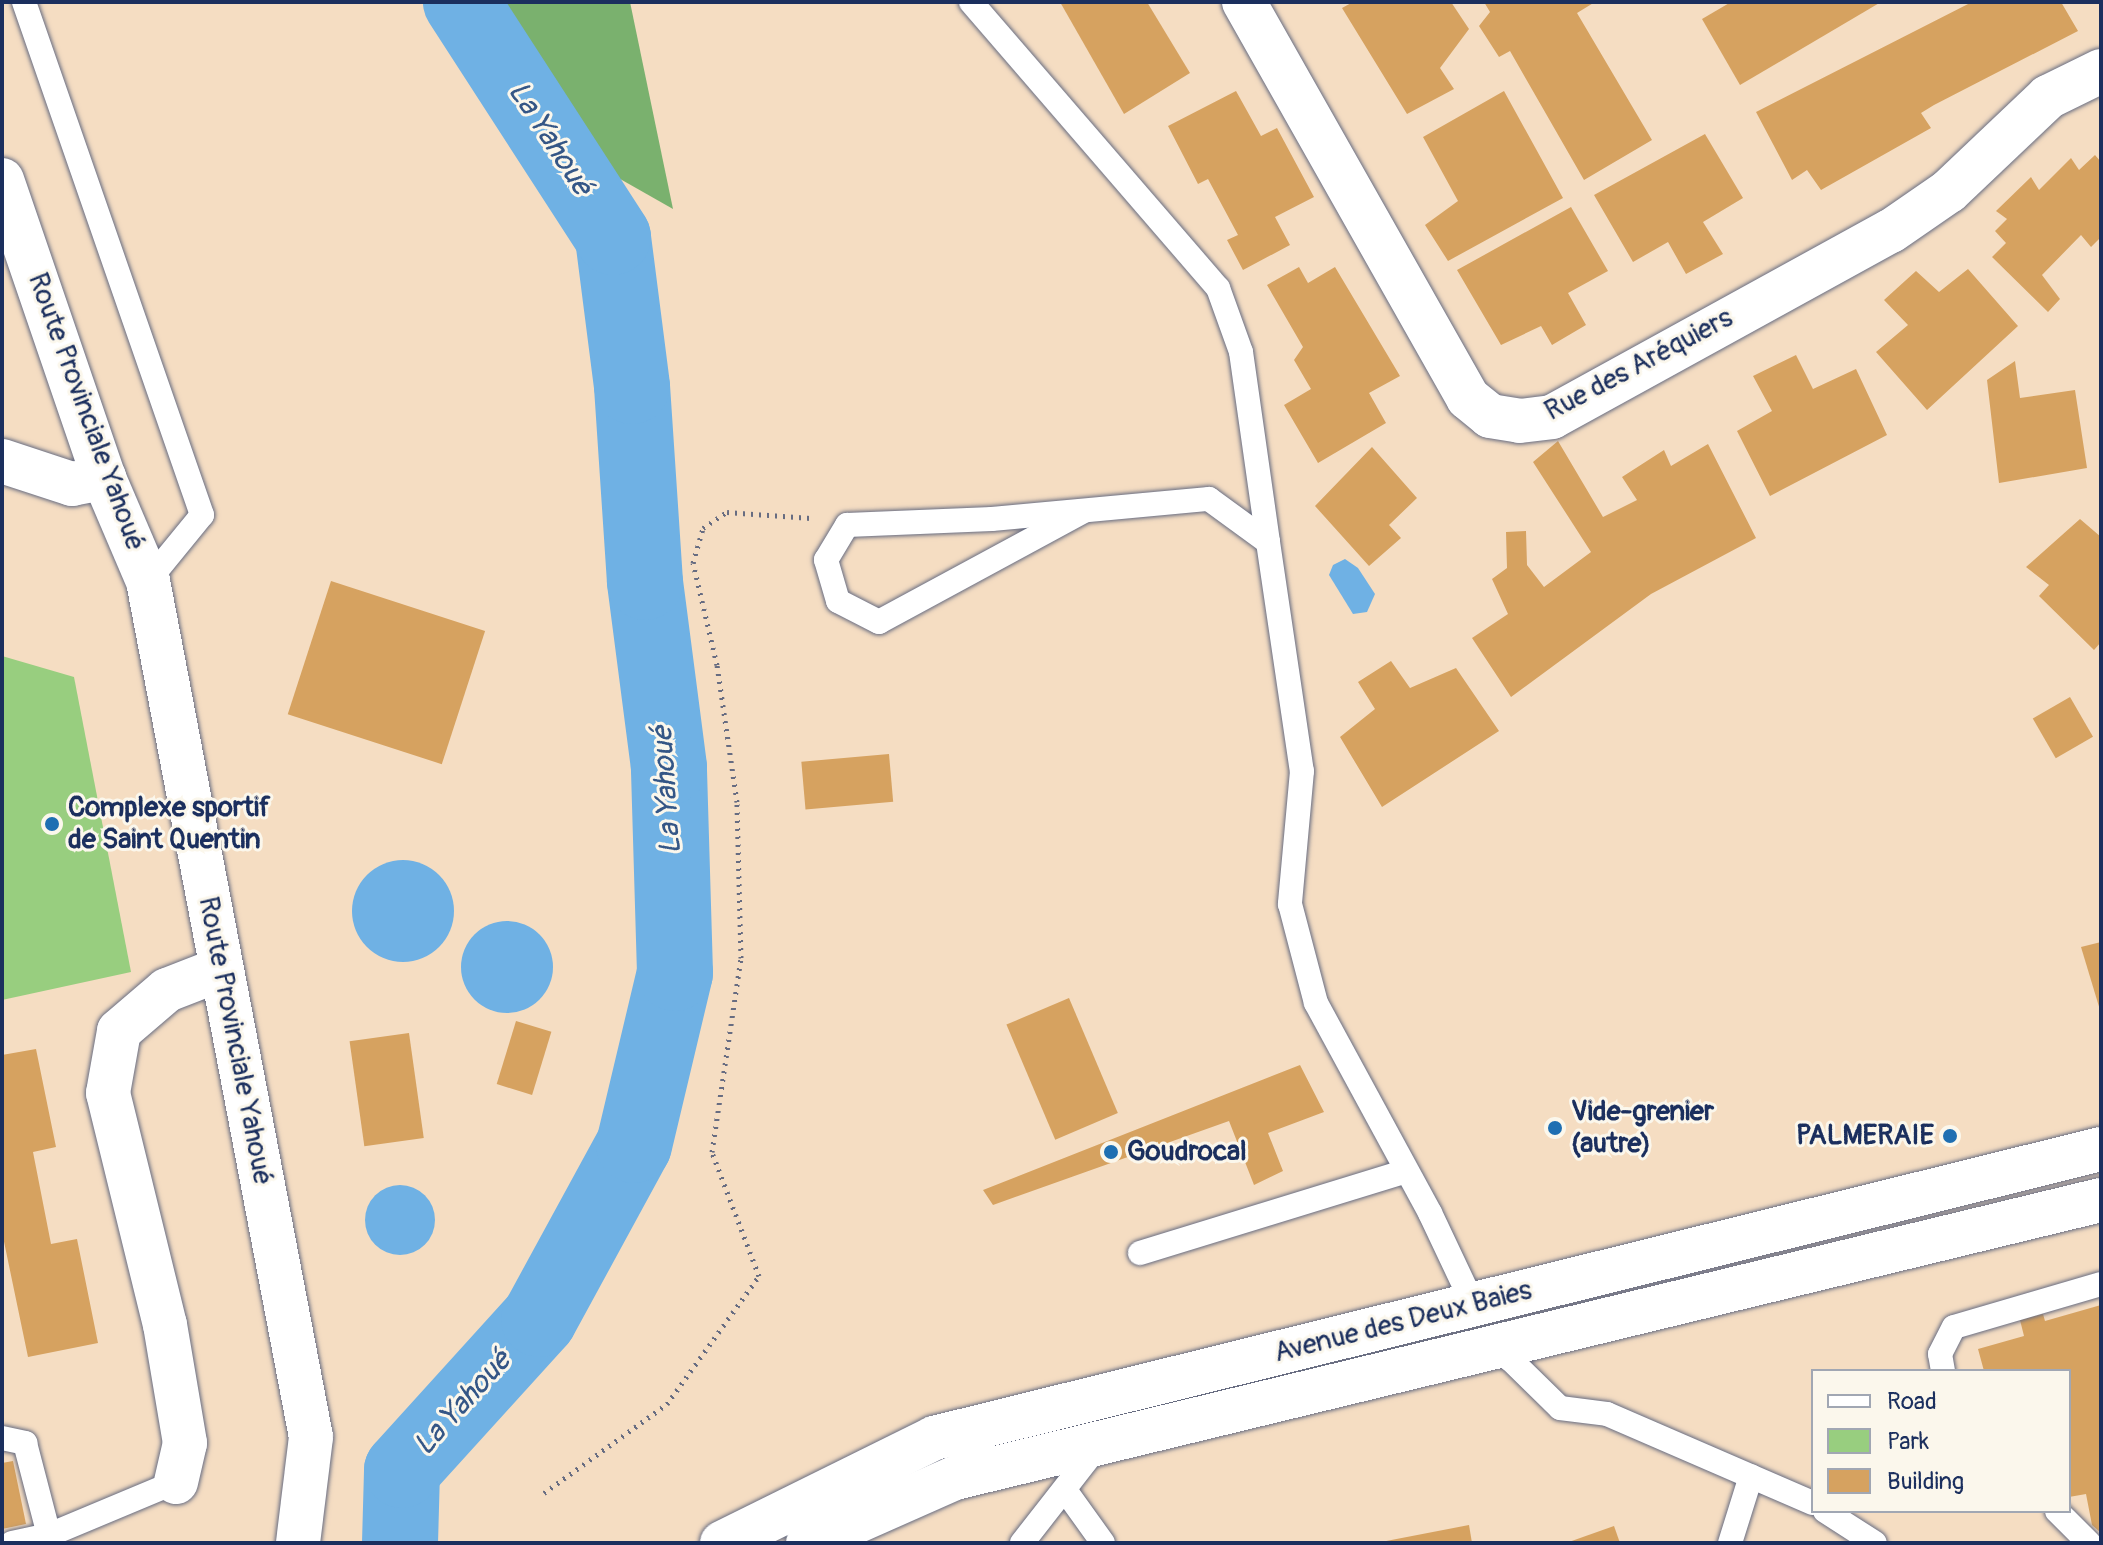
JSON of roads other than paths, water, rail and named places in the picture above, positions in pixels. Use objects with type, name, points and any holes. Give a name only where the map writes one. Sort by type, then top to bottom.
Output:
[{"type":"main road","name":"Rue des Aréquiers","points":[[1244,2],[1468,398],[1490,416],[1520,421],[1552,417],[1891,231],[1949,191],[2048,97],[2101,71]]},
{"type":"main road","name":"Route Provinciale Yahoué","points":[[2,180],[104,478],[148,581],[311,1437],[298,1543]]},
{"type":"main road","points":[[2,461],[72,484],[104,478]]},
{"type":"main road","points":[[176,1482],[185,1443],[165,1325],[108,1093],[119,1031],[167,990],[221,969]]},
{"type":"main road","name":"Avenue des Deux Baies","points":[[722,1543],[934,1438],[2101,1149]]},
{"type":"main road","name":"Avenue des Deux Baies","points":[[808,1543],[955,1478],[2101,1200]]},
{"type":"lane","points":[[24,2],[202,515],[148,581]]},
{"type":"lane","points":[[971,2],[1218,288],[1241,352],[1302,771],[1290,904],[1316,1003],[1473,1304]]},
{"type":"lane","points":[[1084,511],[879,622],[838,601],[826,560],[847,525],[1084,511],[1209,499],[1268,542]]},
{"type":"lane","points":[[1140,1253],[1406,1171]]},
{"type":"lane","points":[[1943,1369],[1940,1354],[1954,1327],[2101,1284]]},
{"type":"lane","points":[[1503,1346],[1560,1408],[1607,1414],[1811,1502]]},
{"type":"lane","points":[[2,1438],[25,1443],[49,1535]]},
{"type":"lane","points":[[1022,1543],[1100,1444]]},
{"type":"lane","points":[[1730,1543],[1751,1476]]},
{"type":"lane","points":[[12,1543],[49,1535],[176,1482]]},
{"type":"lane","points":[[1065,1490],[1103,1543]]},
{"type":"lane","points":[[1828,1513],[1875,1543]]},
{"type":"lane","points":[[2059,1513],[2089,1543]]},
{"type":"water","points":[[1345,559],[1358,568],[1375,594],[1367,612],[1353,614],[1329,575],[1333,565]]},
{"type":"water","points":[[403,860],[432,868],[446,882],[454,911],[446,940],[432,954],[403,962],[374,954],[360,940],[352,911],[360,882],[374,868]]},
{"type":"water","points":[[507,921],[525,925],[539,935],[549,949],[553,967],[549,985],[539,999],[525,1009],[507,1013],[489,1009],[475,999],[465,985],[461,967],[465,949],[475,935],[489,925]]},
{"type":"water","points":[[407,1185],[429,1200],[435,1220],[433,1234],[425,1245],[414,1253],[393,1255],[375,1245],[367,1234],[365,1213],[375,1195],[386,1187]]},
{"type":"waterway","name":"La Yahoué","points":[[400,1543],[402,1470],[539,1319],[634,1145],[675,973],[669,767],[645,582],[632,386],[613,237],[461,2]]},
{"type":"place","name":"Complexe sportif de Saint Quentin","points":[[52,824]]},
{"type":"place","name":"Vide-grenier (autre)","points":[[1555,1128]]},
{"type":"place","name":"PALMERAIE","points":[[1950,1136]]},
{"type":"place","name":"Goudrocal","points":[[1111,1152]]}]
